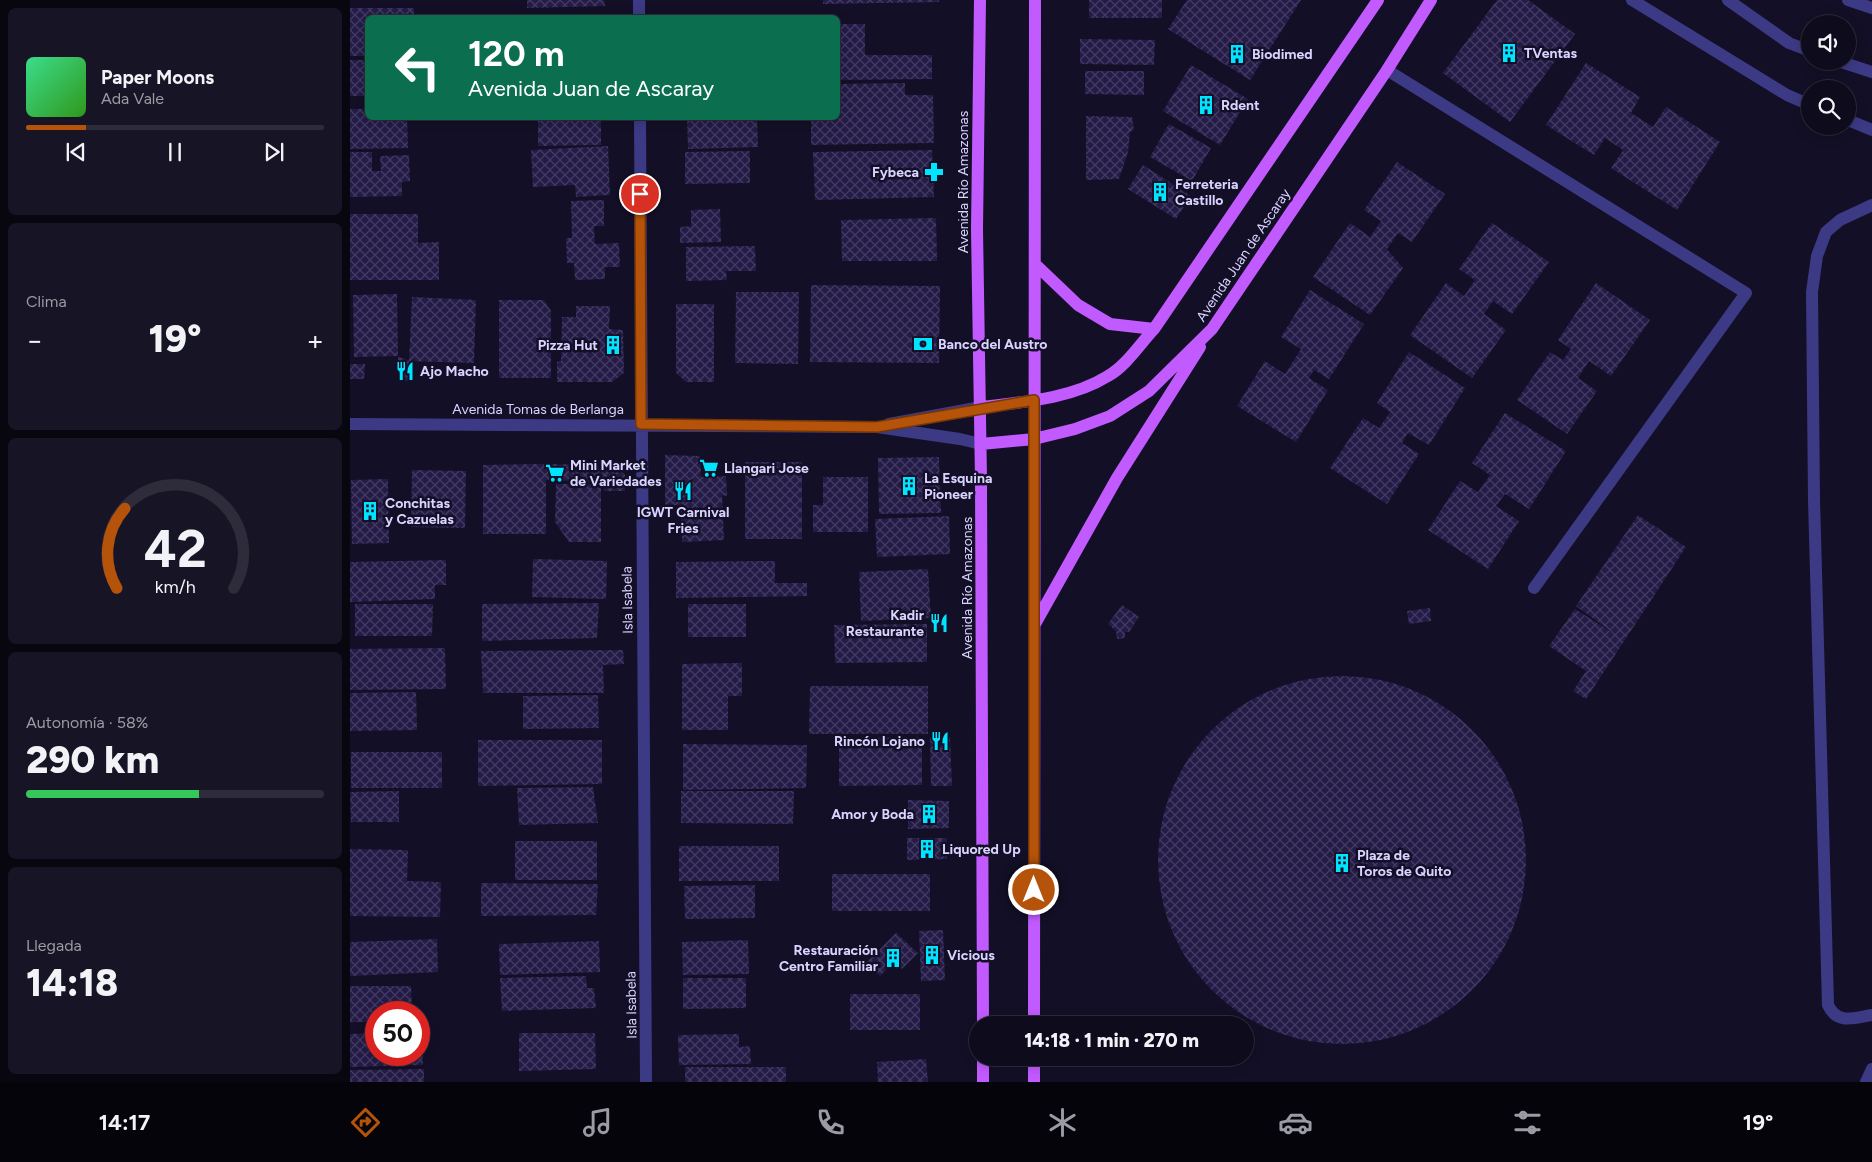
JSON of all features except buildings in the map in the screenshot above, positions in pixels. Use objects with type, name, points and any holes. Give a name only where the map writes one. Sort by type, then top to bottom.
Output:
[{"type":"main road","name":"Avenida Río Amazonas","points":[[980,0],[976,229],[981,407],[983,1016]]},
{"type":"main road","points":[[1034,1016],[1035,0]]},
{"type":"main road","points":[[981,407],[1034,400],[1081,389],[1110,376],[1154,329],[1378,0]]},
{"type":"main road","name":"Avenida Juan de Ascaray","points":[[981,444],[1034,440],[1110,416],[1149,392],[1212,329],[1387,70],[1431,0]]},
{"type":"main road","points":[[1035,264],[1078,305],[1110,324],[1154,329]]},
{"type":"main road","points":[[1034,626],[1117,478],[1212,329]]},
{"type":"main road","points":[[983,1066],[983,1082]]},
{"type":"main road","points":[[1034,1066],[1034,1082]]},
{"type":"street","points":[[639,0],[639,15]]},
{"type":"street","points":[[1632,0],[1787,95],[1801,101]]},
{"type":"street","points":[[1728,0],[1789,43],[1801,48]]},
{"type":"street","points":[[1848,0],[1872,8]]},
{"type":"street","points":[[1856,67],[1872,72]]},
{"type":"street","points":[[1387,70],[1746,293],[1534,588]]},
{"type":"street","name":"Isla Isabela","points":[[640,120],[646,1082]]},
{"type":"street","points":[[1856,123],[1872,130]]},
{"type":"street","points":[[1872,205],[1840,220],[1826,232],[1817,256],[1812,292],[1814,500],[1828,1005],[1831,1014],[1838,1018],[1849,1019],[1872,1015]]},
{"type":"street","name":"Avenida Tomas de Berlanga","points":[[877,427],[981,407]]},
{"type":"street","name":"Avenida Tomas de Berlanga","points":[[350,424],[641,424],[877,427],[960,438],[981,444]]},
{"type":"street","points":[[1866,1082],[1872,1069]]},
{"type":"place","name":"TVentas","points":[[1509,53]]},
{"type":"place","name":"Biodimed","points":[[1237,54]]},
{"type":"place","name":"Rdent","points":[[1206,105]]},
{"type":"place","name":"Fybeca","points":[[934,172]]},
{"type":"place","name":"Ferreteria Castillo","points":[[1160,192]]},
{"type":"place","name":"Banco del Austro","points":[[923,344]]},
{"type":"place","name":"Pizza Hut","points":[[613,345]]},
{"type":"place","name":"Ajo Macho","points":[[405,371]]},
{"type":"place","name":"Llangari Jose","points":[[709,468]]},
{"type":"place","name":"Mini Market de Variedades","points":[[555,473]]},
{"type":"place","name":"La Esquina Pioneer","points":[[909,486]]},
{"type":"place","name":"IGWT Carnival Fries","points":[[683,491]]},
{"type":"place","name":"Conchitas y Cazuelas","points":[[370,511]]},
{"type":"place","name":"Kadir Restaurante","points":[[939,623]]},
{"type":"place","name":"Rincón Lojano","points":[[940,741]]},
{"type":"place","name":"Amor y Boda","points":[[929,814]]},
{"type":"place","name":"Liquored Up","points":[[927,849]]},
{"type":"place","name":"Plaza de Toros de Quito","points":[[1342,863]]},
{"type":"place","name":"Vicious","points":[[932,955]]},
{"type":"place","name":"Restauración Centro Familiar","points":[[893,958]]},
{"type":"route","points":[[640,194],[641,424],[877,427],[981,407],[1034,400],[1034,890]]}]
